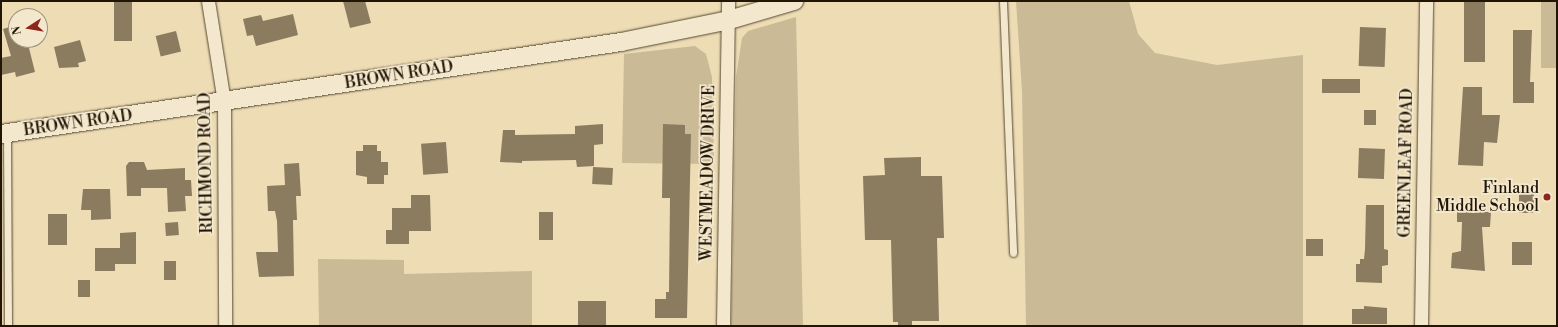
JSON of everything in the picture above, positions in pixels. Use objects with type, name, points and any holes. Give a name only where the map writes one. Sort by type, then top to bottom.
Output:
[{"type":"main road","name":"BROWN ROAD","points":[[4,133],[224,102],[621,42],[729,20],[794,1]]},
{"type":"street","name":"RICHMOND ROAD","points":[[208,1],[224,102],[225,326]]},
{"type":"street","name":"WESTMEADOW DRIVE","points":[[723,326],[729,20],[728,1]]},
{"type":"street","name":"GREENLEAF ROAD","points":[[1421,326],[1426,1]]},
{"type":"lane","points":[[1003,1],[1013,253]]},
{"type":"lane","points":[[4,133],[8,326]]},
{"type":"shaded area","points":[[1016,1],[1129,1],[1138,34],[1155,53],[1217,65],[1303,55],[1303,326],[1026,326],[1022,91]]},
{"type":"shaded area","points":[[1541,1],[1557,1],[1557,68],[1541,68]]},
{"type":"shaded area","points":[[796,17],[803,326],[731,326],[736,77],[742,38],[748,31]]},
{"type":"shaded area","points":[[695,46],[706,54],[712,77],[714,164],[622,163],[624,54]]},
{"type":"shaded area","points":[[318,259],[404,260],[404,274],[532,271],[532,326],[319,326]]},
{"type":"building","points":[[114,1],[132,1],[132,41],[114,41]]},
{"type":"building","points":[[343,1],[365,1],[371,23],[350,28]]},
{"type":"building","points":[[1464,1],[1485,1],[1485,62],[1464,62]]},
{"type":"building","points":[[293,14],[298,35],[256,46],[253,35],[247,36],[243,19],[261,15],[263,21]]},
{"type":"building","points":[[8,27],[8,46],[3,29]]},
{"type":"building","points":[[1360,27],[1386,28],[1385,67],[1359,66]]},
{"type":"building","points":[[1513,30],[1532,30],[1530,82],[1534,82],[1534,103],[1513,103]]},
{"type":"building","points":[[176,31],[181,51],[161,56],[156,36]]},
{"type":"building","points":[[80,40],[86,61],[78,63],[79,67],[59,68],[54,47]]},
{"type":"building","points":[[9,48],[29,48],[35,72],[16,77],[15,72],[1,75],[1,58],[11,56]]},
{"type":"building","points":[[1322,79],[1360,79],[1360,93],[1322,93]]},
{"type":"building","points":[[1463,87],[1482,87],[1482,115],[1500,115],[1497,143],[1484,142],[1483,166],[1458,165]]},
{"type":"building","points":[[1364,110],[1376,110],[1376,125],[1364,125]]},
{"type":"building","points":[[603,124],[603,144],[594,145],[594,166],[577,167],[576,160],[522,161],[522,163],[500,162],[503,130],[515,130],[515,135],[575,134],[575,126]]},
{"type":"building","points":[[663,124],[685,125],[685,134],[691,134],[687,318],[655,318],[655,299],[666,299],[666,292],[669,292],[670,198],[662,198]]},
{"type":"building","points":[[446,142],[448,173],[423,175],[421,144]]},
{"type":"building","points":[[363,145],[377,145],[377,151],[381,151],[381,162],[388,162],[388,175],[384,175],[384,184],[367,184],[367,177],[356,175],[356,151],[363,151]]},
{"type":"building","points":[[1359,148],[1385,149],[1384,179],[1358,178]]},
{"type":"building","points":[[921,157],[921,176],[942,176],[944,238],[937,238],[939,321],[912,321],[912,326],[898,326],[898,322],[893,322],[891,240],[865,240],[863,176],[885,175],[884,158]]},
{"type":"building","points":[[129,162],[144,162],[147,170],[185,168],[185,180],[191,180],[192,196],[185,196],[186,211],[168,212],[167,188],[141,188],[141,196],[127,196],[126,166]]},
{"type":"building","points":[[299,163],[301,196],[296,196],[297,220],[293,220],[294,276],[259,277],[256,252],[278,252],[277,221],[275,211],[268,211],[267,186],[285,185],[284,164]]},
{"type":"building","points":[[593,167],[613,168],[612,185],[592,184]]},
{"type":"building","points":[[83,189],[110,189],[111,219],[91,220],[91,210],[81,210]]},
{"type":"building","points":[[1519,192],[1534,192],[1534,213],[1519,213]]},
{"type":"building","points":[[411,195],[430,195],[431,231],[409,231],[409,244],[386,244],[386,230],[392,230],[392,208],[411,208]]},
{"type":"building","points":[[1366,205],[1384,205],[1384,249],[1388,250],[1388,265],[1382,266],[1382,283],[1356,282],[1356,264],[1360,264],[1360,259],[1364,259]]},
{"type":"building","points":[[1457,208],[1483,208],[1483,212],[1491,212],[1490,227],[1482,227],[1485,271],[1451,268],[1452,253],[1461,251],[1462,222],[1457,222]]},
{"type":"building","points":[[539,212],[553,212],[553,240],[539,240]]},
{"type":"building","points":[[48,214],[67,214],[67,245],[48,245]]},
{"type":"building","points":[[178,222],[179,235],[166,236],[165,223]]},
{"type":"building","points":[[136,232],[136,264],[115,264],[115,271],[95,271],[95,248],[120,248],[120,233]]},
{"type":"building","points":[[1306,239],[1323,239],[1323,256],[1306,256]]},
{"type":"building","points":[[1512,242],[1532,242],[1532,265],[1512,265]]},
{"type":"building","points":[[164,261],[176,261],[176,280],[164,280]]},
{"type":"building","points":[[78,280],[90,280],[90,297],[78,297]]},
{"type":"building","points":[[578,301],[606,301],[606,326],[578,326]]},
{"type":"building","points":[[1364,306],[1387,308],[1387,324],[1352,324],[1352,309],[1364,309]]},
{"type":"place","name":"Finland Middle School","points":[[1547,197]]}]
